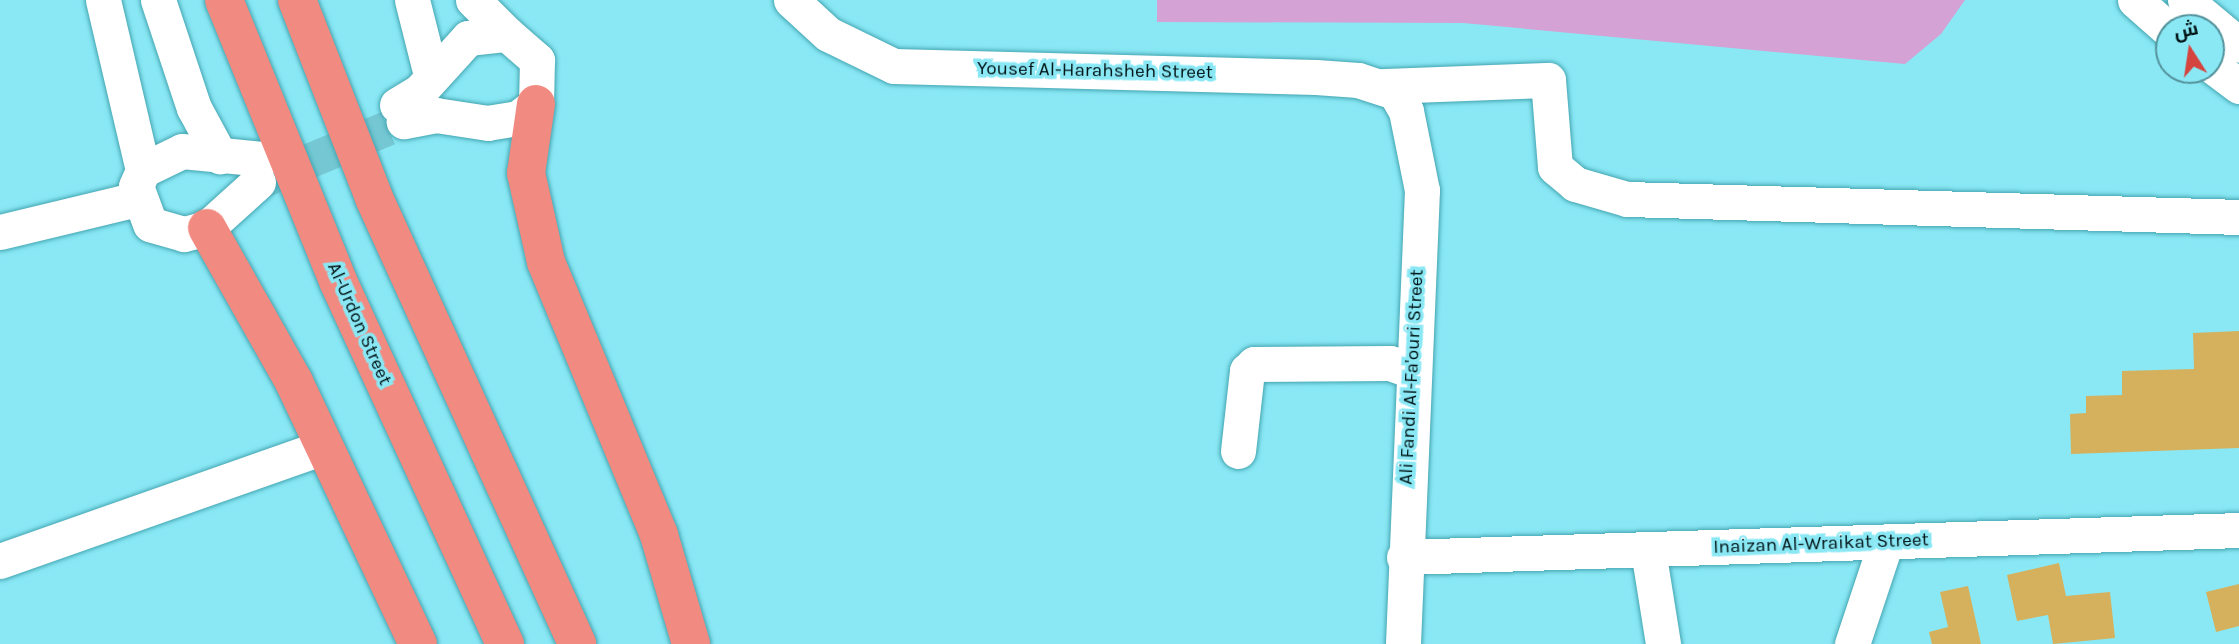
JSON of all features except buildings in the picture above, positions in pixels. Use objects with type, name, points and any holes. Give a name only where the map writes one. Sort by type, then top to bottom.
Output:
[{"type":"highway","name":"Al-Urdon Street","points":[[224,0],[338,281],[505,644]]},
{"type":"highway","points":[[297,0],[374,198],[577,644]]},
{"type":"highway","points":[[536,104],[526,173],[546,262],[659,536],[691,644]]},
{"type":"highway","points":[[207,228],[294,382],[321,448],[418,644]]},
{"type":"street","points":[[0,232],[140,184],[182,151],[220,156],[260,171],[207,228],[166,234],[150,224],[140,184],[103,0]]},
{"type":"street","points":[[158,0],[194,108],[220,156]]},
{"type":"street","points":[[412,0],[431,75]]},
{"type":"street","points":[[473,0],[537,60],[536,104],[518,118],[488,123],[400,113],[431,75],[468,38],[507,34]]},
{"type":"street","name":"Yousef Al-Harahsheh Street","points":[[791,0],[828,34],[894,66],[1136,69],[1394,98],[1548,80],[1555,167],[1575,184],[1627,199],[2239,217]]},
{"type":"street","points":[[2135,0],[2155,18]]},
{"type":"street","points":[[2185,0],[2229,42],[2239,86]]},
{"type":"street","name":"Ali Fandi Al-Fa'ouri Street","points":[[1394,98],[1422,190],[1404,557],[1403,644]]},
{"type":"street","points":[[1238,451],[1247,371],[1254,364],[1390,363],[1412,371]]},
{"type":"street","points":[[0,561],[321,448]]},
{"type":"street","name":"Inaizan Al-Wraikat Street","points":[[1404,557],[2239,530]]},
{"type":"street","points":[[1852,644],[1886,542]]},
{"type":"street","points":[[1648,551],[1663,644]]},
{"type":"shaded area","points":[[1157,0],[1965,0],[1941,34],[1905,64],[1463,23],[1157,22]]},
{"type":"tunnel","points":[[258,182],[404,121]]}]
